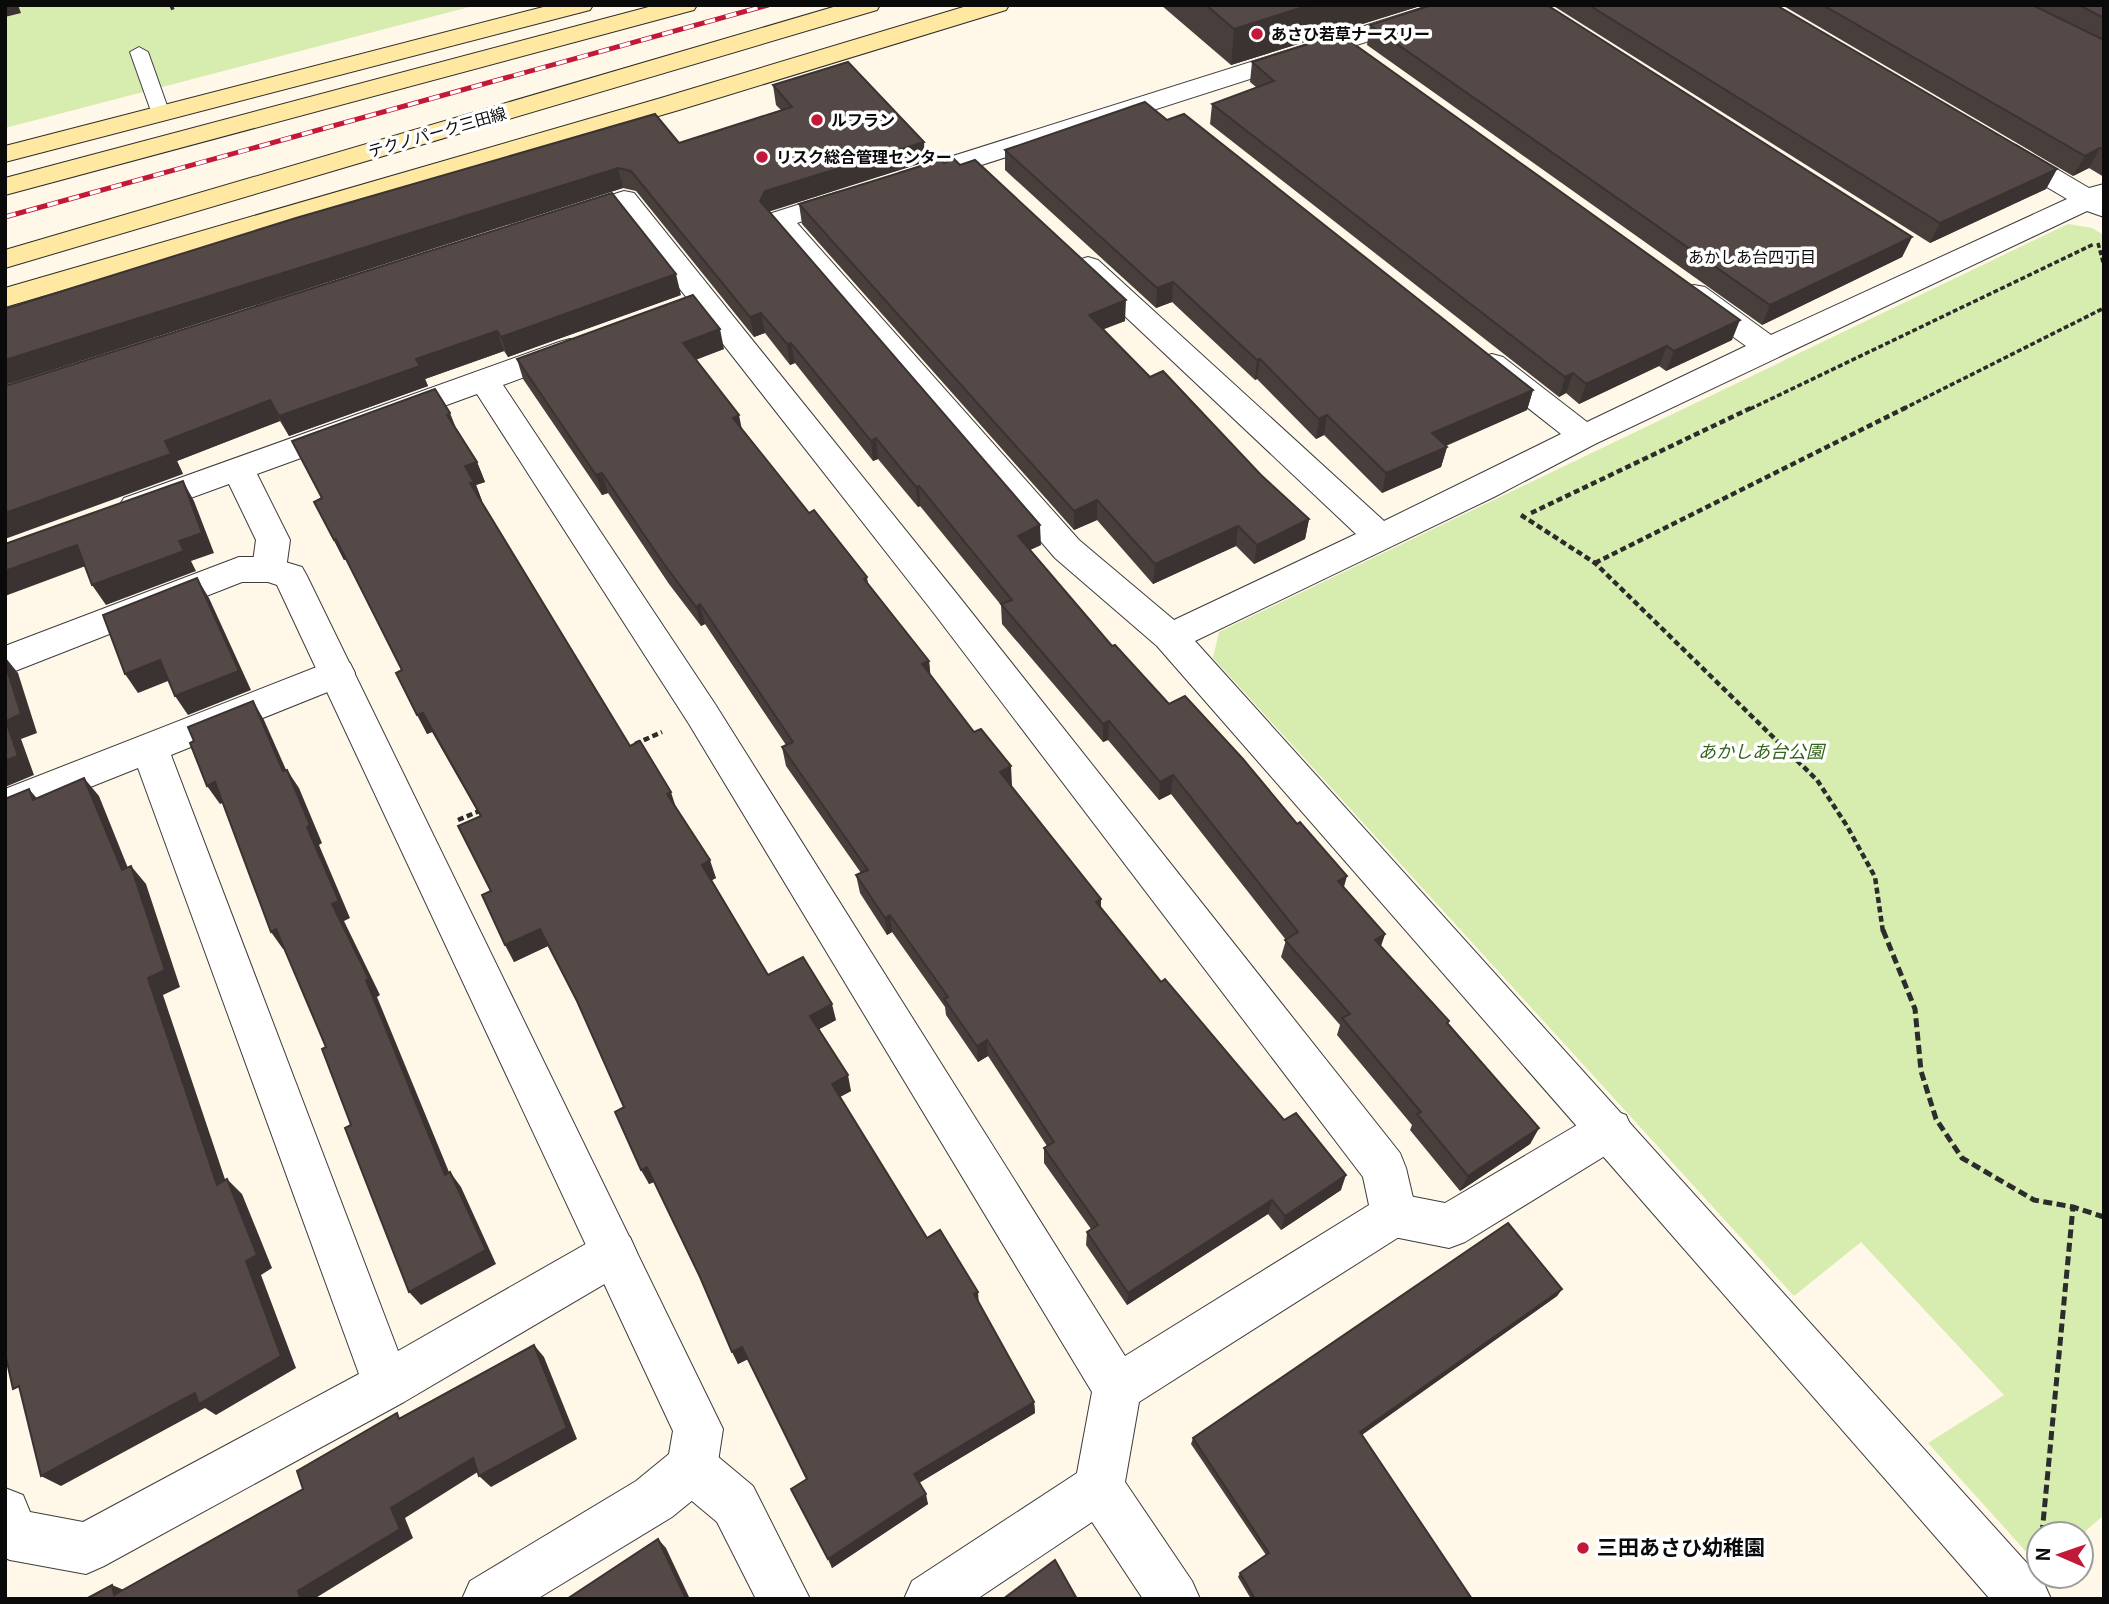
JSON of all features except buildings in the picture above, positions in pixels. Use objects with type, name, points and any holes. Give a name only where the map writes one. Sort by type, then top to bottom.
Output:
[{"type":"main road","points":[[5,187],[685,5]]},
{"type":"main road","name":"テクノパーク三田線","points":[[5,259],[868,5]]},
{"type":"main road","points":[[5,298],[670,104],[997,5]]},
{"type":"main road","points":[[5,154],[574,6]]},
{"type":"street","points":[[1457,5],[1353,50],[1170,109],[983,168],[876,190],[779,220],[1067,549],[1170,637],[2025,1599]]},
{"type":"street","points":[[1982,137],[2099,200]]},
{"type":"street","points":[[545,225],[624,199],[690,305],[945,603],[1384,1168],[1394,1215]]},
{"type":"street","points":[[1170,637],[1482,489],[1584,436],[1769,348],[1929,259],[2099,200]]},
{"type":"street","points":[[1065,244],[1379,536]]},
{"type":"street","points":[[1668,275],[1769,348]]},
{"type":"street","points":[[108,516],[600,338]]},
{"type":"street","points":[[1475,350],[1584,436]]},
{"type":"street","points":[[484,380],[702,714],[1117,1388],[1099,1488],[1174,1599]]},
{"type":"street","points":[[237,468],[273,540],[269,569]]},
{"type":"street","points":[[5,661],[239,570],[269,569],[290,576],[698,1429],[691,1468],[654,1499],[488,1599]]},
{"type":"street","points":[[5,805],[337,673]]},
{"type":"street","points":[[150,748],[387,1385]]},
{"type":"street","points":[[1117,1388],[1394,1215],[1449,1226],[1610,1129]]},
{"type":"street","points":[[5,1513],[10,1534],[86,1548],[387,1385],[614,1253]]},
{"type":"street","points":[[691,1468],[735,1504],[784,1599]]},
{"type":"street","points":[[930,1599],[1099,1488]]},
{"type":"lane","points":[[139,52],[161,114]]},
{"type":"path","points":[[170,5],[173,10]]},
{"type":"path","points":[[1518,519],[2097,242]]},
{"type":"path","points":[[1594,563],[2104,308]]},
{"type":"path","points":[[1482,489],[1594,563],[1817,780],[1847,825],[1875,877],[1884,937],[1915,1009],[1921,1071],[1936,1119],[1962,1157],[2034,1200],[2073,1207],[2104,1217]]},
{"type":"path","points":[[628,747],[702,714]]},
{"type":"path","points":[[415,839],[490,806]]},
{"type":"path","points":[[2043,1520],[2073,1207]]},
{"type":"green space","points":[[5,5],[477,5],[5,128]]},
{"type":"green space","name":"あかしあ台公園","points":[[2068,224],[2092,228],[2104,235],[2104,1515],[2095,1523],[2095,1520],[2025,1520],[2025,1550],[1928,1443],[2004,1395],[1861,1242],[1794,1296],[1213,658],[1219,632]]},
{"type":"railway","points":[[5,217],[768,5]]},
{"type":"place","name":"あさひ若草ナースリー","points":[[1257,34]]},
{"type":"place","name":"ルフラン","points":[[817,120]]},
{"type":"place","name":"リスク総合管理センター","points":[[762,157]]},
{"type":"place","name":"三田あさひ幼稚園","points":[[1583,1548]]},
{"type":"district","name":"あかしあ台四丁目","points":[[1752,257]]}]
